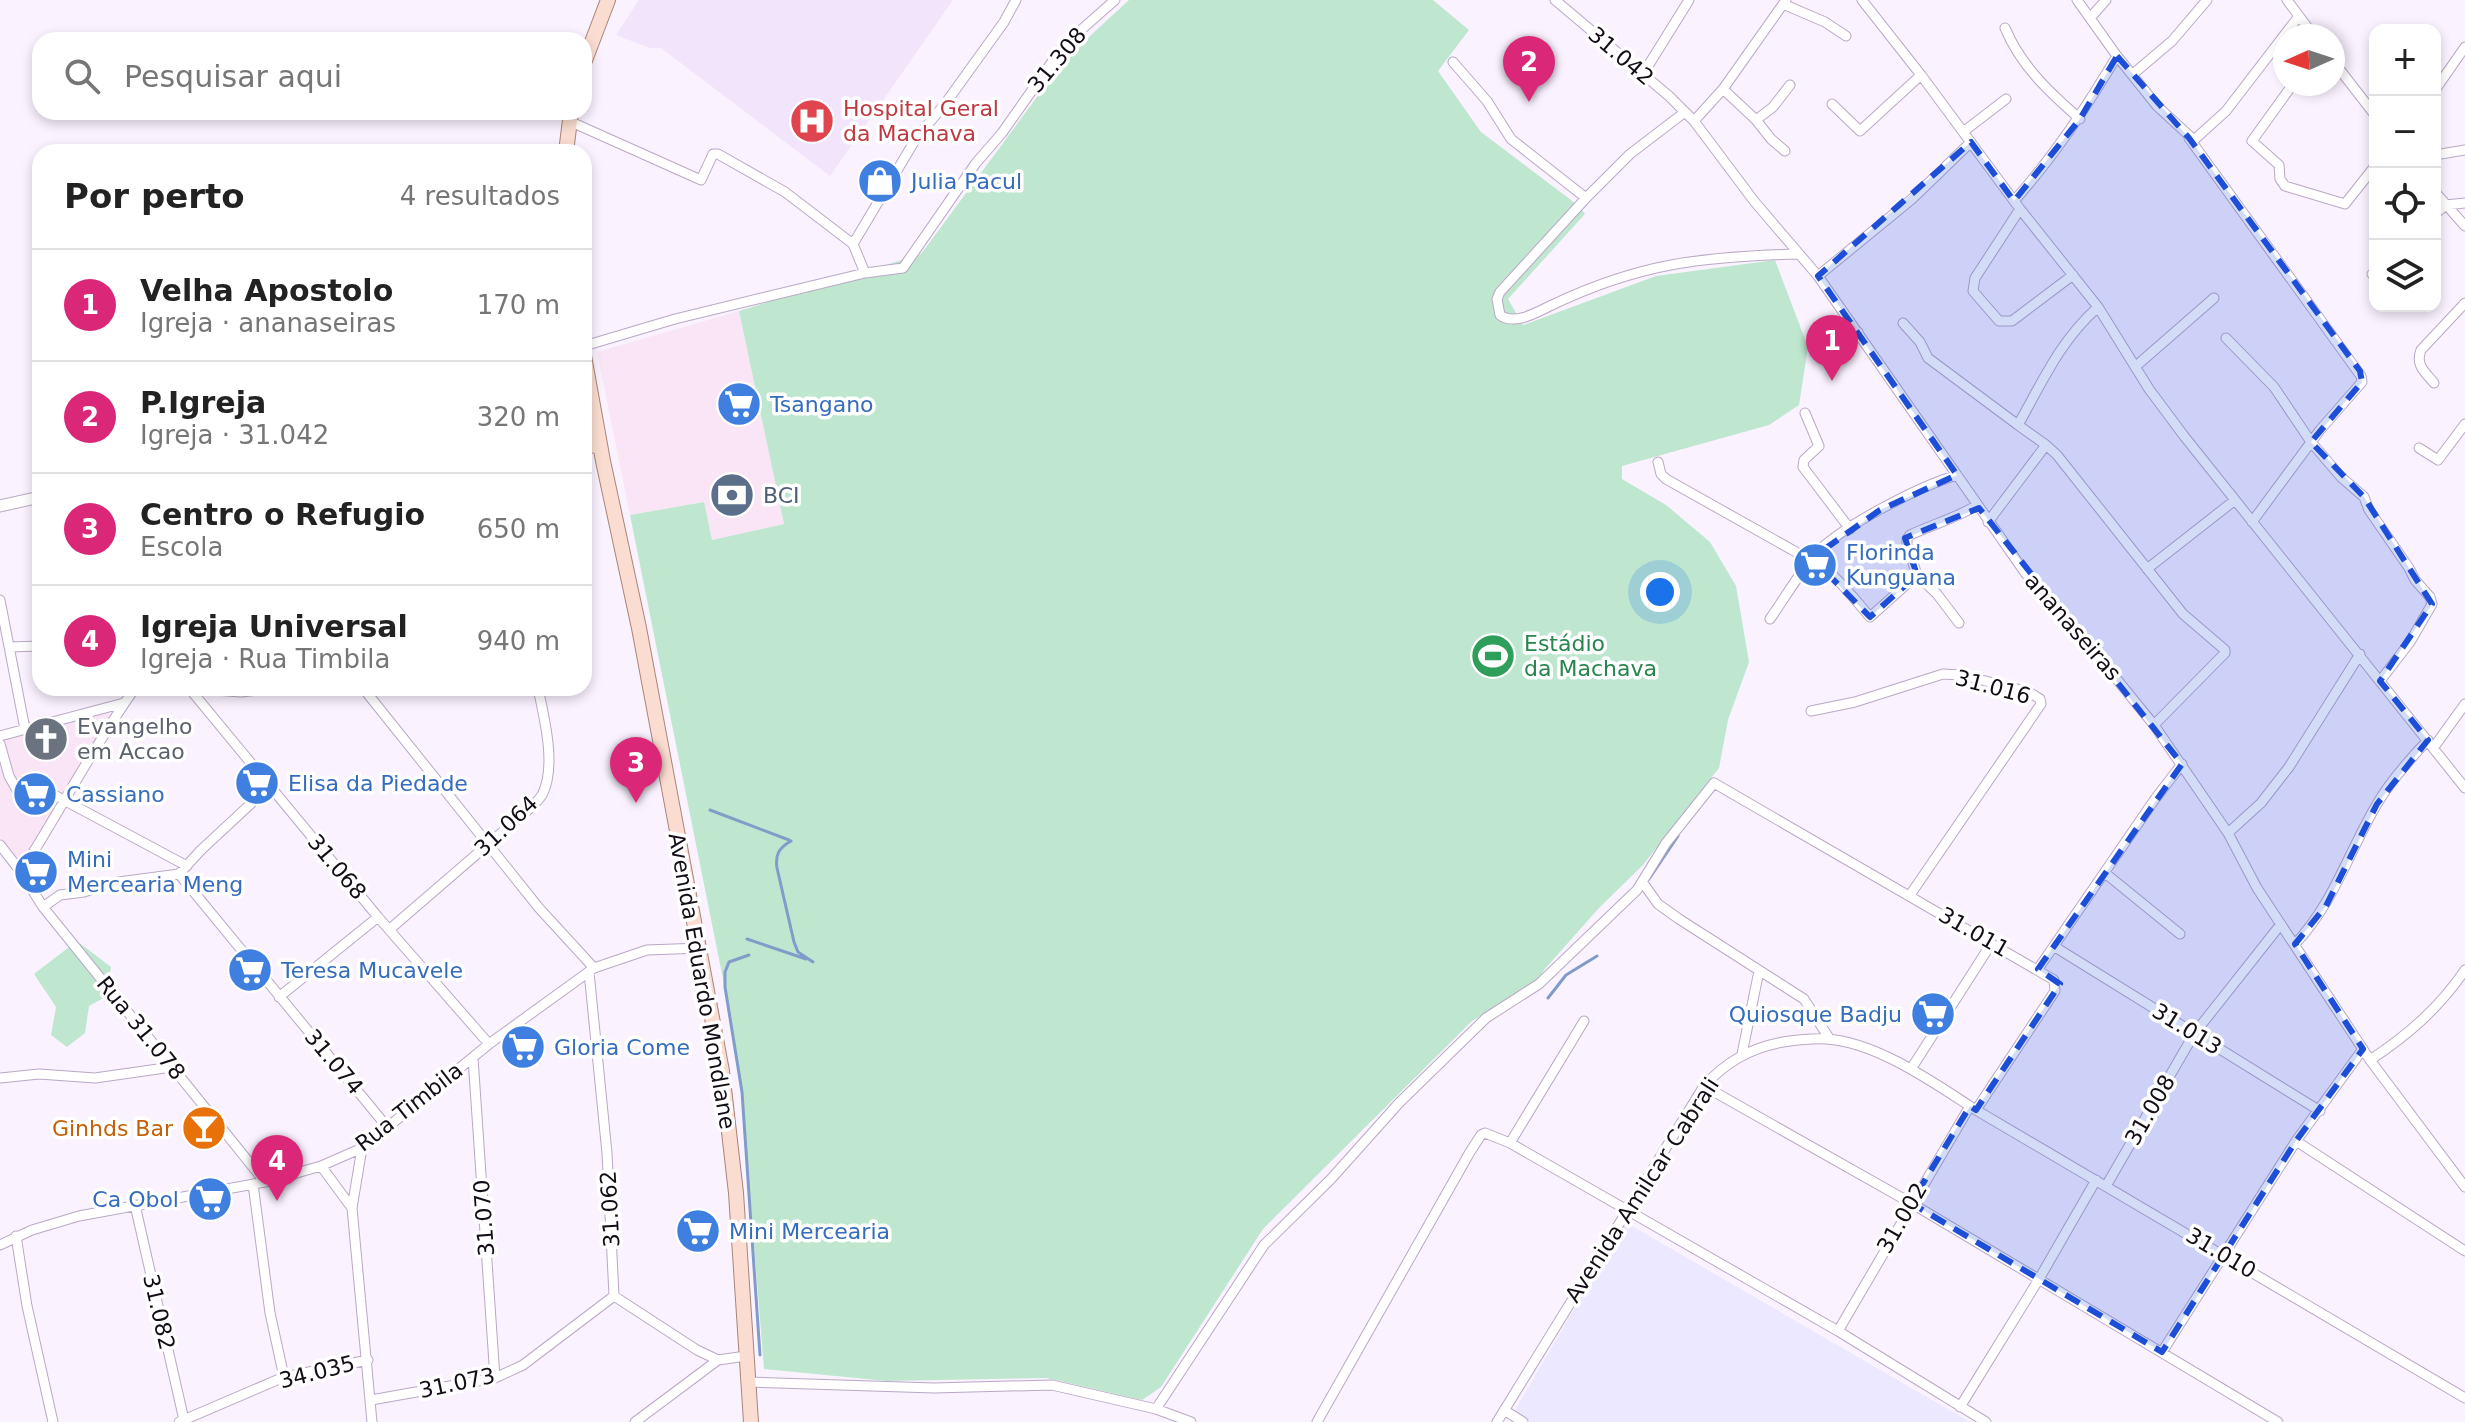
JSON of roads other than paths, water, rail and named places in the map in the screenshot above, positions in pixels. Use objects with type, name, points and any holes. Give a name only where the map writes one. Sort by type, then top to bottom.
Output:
[{"type":"main road","points":[[592,42],[608,0]]},
{"type":"main road","points":[[567,144],[570,120]]},
{"type":"main road","name":"Avenida Eduardo Mondlane","points":[[592,401],[639,628],[722,1071],[751,1422]]},
{"type":"main road","points":[[592,440],[603,461]]},
{"type":"street","points":[[853,244],[917,137],[995,35],[1016,0]]},
{"type":"street","name":"31.308","points":[[592,344],[675,319],[865,273],[903,268],[1064,45],[1115,0]]},
{"type":"street","name":"31.042","points":[[1555,0],[1685,112]]},
{"type":"street","points":[[1643,74],[1689,0]]},
{"type":"street","points":[[1862,0],[2098,307],[2175,425],[2465,788]]},
{"type":"street","points":[[2077,0],[2157,106],[2189,138],[2361,376],[2362,382],[2311,442],[2252,522]]},
{"type":"street","points":[[2090,18],[2106,0]]},
{"type":"street","points":[[2133,74],[2172,41],[2207,0]]},
{"type":"street","points":[[2287,0],[2305,24]]},
{"type":"street","points":[[1694,121],[1723,89],[1784,2],[1846,36]]},
{"type":"street","points":[[2189,138],[2194,140],[2200,136],[2226,111],[2299,16]]},
{"type":"street","points":[[2005,28],[2022,60],[2047,91],[2080,119]]},
{"type":"street","points":[[2441,81],[2465,47]]},
{"type":"street","points":[[2073,275],[2012,321],[1999,321],[1973,291],[1975,278],[2017,205],[2080,119],[2117,56]]},
{"type":"street","points":[[1453,62],[1487,101],[1511,139],[1586,198]]},
{"type":"street","points":[[1832,104],[1860,131],[1921,75]]},
{"type":"street","points":[[2345,76],[2369,107]]},
{"type":"street","points":[[1756,120],[1773,107],[1790,85]]},
{"type":"street","points":[[1723,89],[1785,151]]},
{"type":"street","points":[[2284,96],[2252,141],[2279,165],[2280,179],[2285,186],[2345,204],[2373,168]]},
{"type":"street","points":[[1963,132],[2006,99]]},
{"type":"street","points":[[1685,112],[1630,154],[1500,292],[1497,299],[1500,315],[1512,319],[1532,315],[1623,275],[1654,267],[1697,259],[1797,254]]},
{"type":"street","name":"ananaseiras","points":[[1685,112],[1797,254],[1818,276],[2026,574],[2154,725],[2228,833],[2257,888],[2370,1060],[2465,1187]]},
{"type":"street","points":[[578,120],[701,180],[713,154],[718,154],[785,192],[853,244],[865,273]]},
{"type":"street","points":[[1818,276],[1912,199],[1971,142]]},
{"type":"street","points":[[2441,154],[2465,150]]},
{"type":"street","points":[[2441,199],[2465,226]]},
{"type":"street","points":[[2441,209],[2446,205],[2465,203]]},
{"type":"street","points":[[2135,367],[2214,298]]},
{"type":"street","points":[[2434,383],[2419,365],[2418,357],[2465,303]]},
{"type":"street","points":[[2018,425],[2057,352],[2078,325],[2098,307]]},
{"type":"street","points":[[1903,323],[1920,342],[1928,358],[2057,455],[2183,614],[2202,633],[2224,648],[2225,653],[2154,725]]},
{"type":"street","points":[[1815,348],[1858,332]]},
{"type":"street","points":[[2226,338],[2274,387],[2311,442],[2341,477],[2364,497],[2369,510],[2415,580],[2430,597],[2432,604],[2423,621],[2380,681]]},
{"type":"street","points":[[1805,413],[1819,446],[1804,460],[1803,467],[1850,529]]},
{"type":"street","points":[[2419,448],[2438,460],[2465,424]]},
{"type":"street","points":[[1988,522],[2046,445]]},
{"type":"street","points":[[1658,462],[1666,479],[1812,558],[1840,581],[1870,617],[1917,575]]},
{"type":"street","points":[[1770,619],[1812,558],[1829,542],[1891,504],[1934,482],[1957,475]]},
{"type":"street","points":[[0,506],[32,499]]},
{"type":"street","points":[[2147,569],[2235,500]]},
{"type":"street","points":[[1959,623],[1937,594],[1917,575],[1907,539],[1977,505]]},
{"type":"street","points":[[0,600],[25,729]]},
{"type":"street","points":[[9,647],[32,646]]},
{"type":"street","points":[[2228,833],[2261,803],[2289,767],[2360,654]]},
{"type":"street","name":"31.016","points":[[1811,711],[1867,699],[1943,674],[1962,675],[2029,692],[2040,699],[2041,704],[1910,895]]},
{"type":"street","points":[[21,872],[129,696]]},
{"type":"street","name":"31.068","points":[[196,696],[378,917],[489,1044]]},
{"type":"street","points":[[369,696],[592,970]]},
{"type":"street","name":"31.064","points":[[390,929],[529,809],[542,794],[548,745],[539,696]]},
{"type":"street","points":[[0,736],[124,703]]},
{"type":"street","points":[[2295,944],[2326,906],[2377,804],[2402,767],[2431,744],[2465,704]]},
{"type":"street","points":[[0,744],[9,776],[17,790],[45,790],[187,866]]},
{"type":"street","points":[[2038,969],[2182,764]]},
{"type":"street","name":"31.011","points":[[1643,883],[1666,843],[1714,783],[2038,969]]},
{"type":"street","points":[[43,907],[60,895],[84,892],[111,883],[179,874],[270,786]]},
{"type":"street","name":"Rua 31.078","points":[[0,845],[43,907],[265,1182]]},
{"type":"street","points":[[2105,873],[2180,934]]},
{"type":"street","name":"31.074","points":[[179,874],[388,1128]]},
{"type":"street","points":[[1156,1409],[1264,1245],[1331,1179],[1399,1103],[1486,1018],[1539,984],[1643,883],[1658,904],[1804,999],[1829,1038]]},
{"type":"street","points":[[279,997],[378,917]]},
{"type":"street","name":"31.008","points":[[2106,1186],[2194,1034],[2281,924]]},
{"type":"street","points":[[1911,1069],[1991,944]]},
{"type":"street","name":"31.013","points":[[2055,947],[2320,1111]]},
{"type":"street","name":"Rua Timbila","points":[[0,1245],[16,1236],[79,1216],[265,1182],[321,1166],[362,1148],[489,1044],[592,970],[647,950],[701,948]]},
{"type":"street","name":"31.002","points":[[1838,1331],[1911,1203],[2055,991],[2054,980],[2038,969]]},
{"type":"street","name":"31.062","points":[[592,970],[607,1153],[614,1296]]},
{"type":"street","points":[[2370,1060],[2398,1041],[2441,1003],[2465,970]]},
{"type":"street","points":[[1742,1054],[1759,971]]},
{"type":"street","points":[[1510,1143],[1584,1021]]},
{"type":"street","name":"31.010","points":[[1829,1038],[1911,1069],[2465,1398]]},
{"type":"street","name":"Avenida Amilcar Cabrali","points":[[1497,1422],[1704,1086],[1742,1054],[1776,1043],[1829,1038]]},
{"type":"street","points":[[2162,1352],[2296,1141],[2363,1049]]},
{"type":"street","name":"31.070","points":[[473,1058],[495,1378]]},
{"type":"street","points":[[0,1078],[39,1074],[95,1078],[172,1067]]},
{"type":"street","points":[[1704,1086],[1911,1203],[2278,1422]]},
{"type":"street","points":[[1317,1422],[1477,1140],[1481,1135],[1490,1133],[1838,1331],[1986,1422]]},
{"type":"street","points":[[2296,1141],[2465,1251]]},
{"type":"street","points":[[362,1148],[352,1208],[372,1422]]},
{"type":"street","points":[[321,1166],[352,1208]]},
{"type":"street","points":[[1960,1407],[2096,1180]]},
{"type":"street","points":[[253,1184],[270,1313],[284,1377]]},
{"type":"street","name":"31.082","points":[[135,1205],[181,1421]]},
{"type":"street","points":[[16,1236],[27,1306],[53,1422]]},
{"type":"street","points":[[614,1296],[697,1350],[718,1360]]},
{"type":"street","name":"31.073","points":[[371,1400],[495,1378],[523,1365],[614,1296]]},
{"type":"street","points":[[635,1422],[718,1360],[746,1356]]},
{"type":"street","name":"34.035","points":[[181,1421],[284,1377],[368,1360]]},
{"type":"street","points":[[749,1382],[934,1388],[1052,1385],[1156,1409],[1191,1422]]},
{"type":"street","points":[[1504,1410],[1523,1422]]},
{"type":"waterway","points":[[710,810],[789,840]]},
{"type":"waterway","points":[[1649,879],[1678,836]]},
{"type":"waterway","points":[[791,841],[779,852],[777,868],[794,942],[798,952],[813,962]]},
{"type":"waterway","points":[[747,939],[806,959]]},
{"type":"waterway","points":[[749,955],[729,962],[725,987],[742,1092],[760,1355]]},
{"type":"waterway","points":[[1548,998],[1566,975],[1597,956]]},
{"type":"place","name":"P.Igreja","points":[[1529,102]]},
{"type":"place","name":"Hospital Geral da Machava","points":[[812,121]]},
{"type":"place","name":"Julia Pacul","points":[[880,181]]},
{"type":"place","name":"Velha Apostolo","points":[[1832,381]]},
{"type":"place","name":"Tsangano","points":[[739,404]]},
{"type":"place","name":"BCI","points":[[732,495]]},
{"type":"place","name":"Florinda Kunguana","points":[[1815,565]]},
{"type":"place","name":"Estádio da Machava","points":[[1493,656]]},
{"type":"place","name":"Evangelho em Accao","points":[[46,739]]},
{"type":"place","name":"Elisa da Piedade","points":[[257,783]]},
{"type":"place","name":"Cassiano","points":[[35,794]]},
{"type":"place","name":"Centro o Refugio","points":[[636,803]]},
{"type":"place","name":"Mini Mercearia Meng","points":[[36,872]]},
{"type":"place","name":"Teresa Mucavele","points":[[250,970]]},
{"type":"place","name":"Quiosque Badju","points":[[1933,1014]]},
{"type":"place","name":"Gloria Come","points":[[523,1047]]},
{"type":"place","name":"Ginhds Bar","points":[[204,1128]]},
{"type":"place","name":"Ca Obol","points":[[210,1199]]},
{"type":"place","name":"Igreja Universal","points":[[277,1201]]},
{"type":"place","name":"Mini Mercearia","points":[[698,1231]]}]
